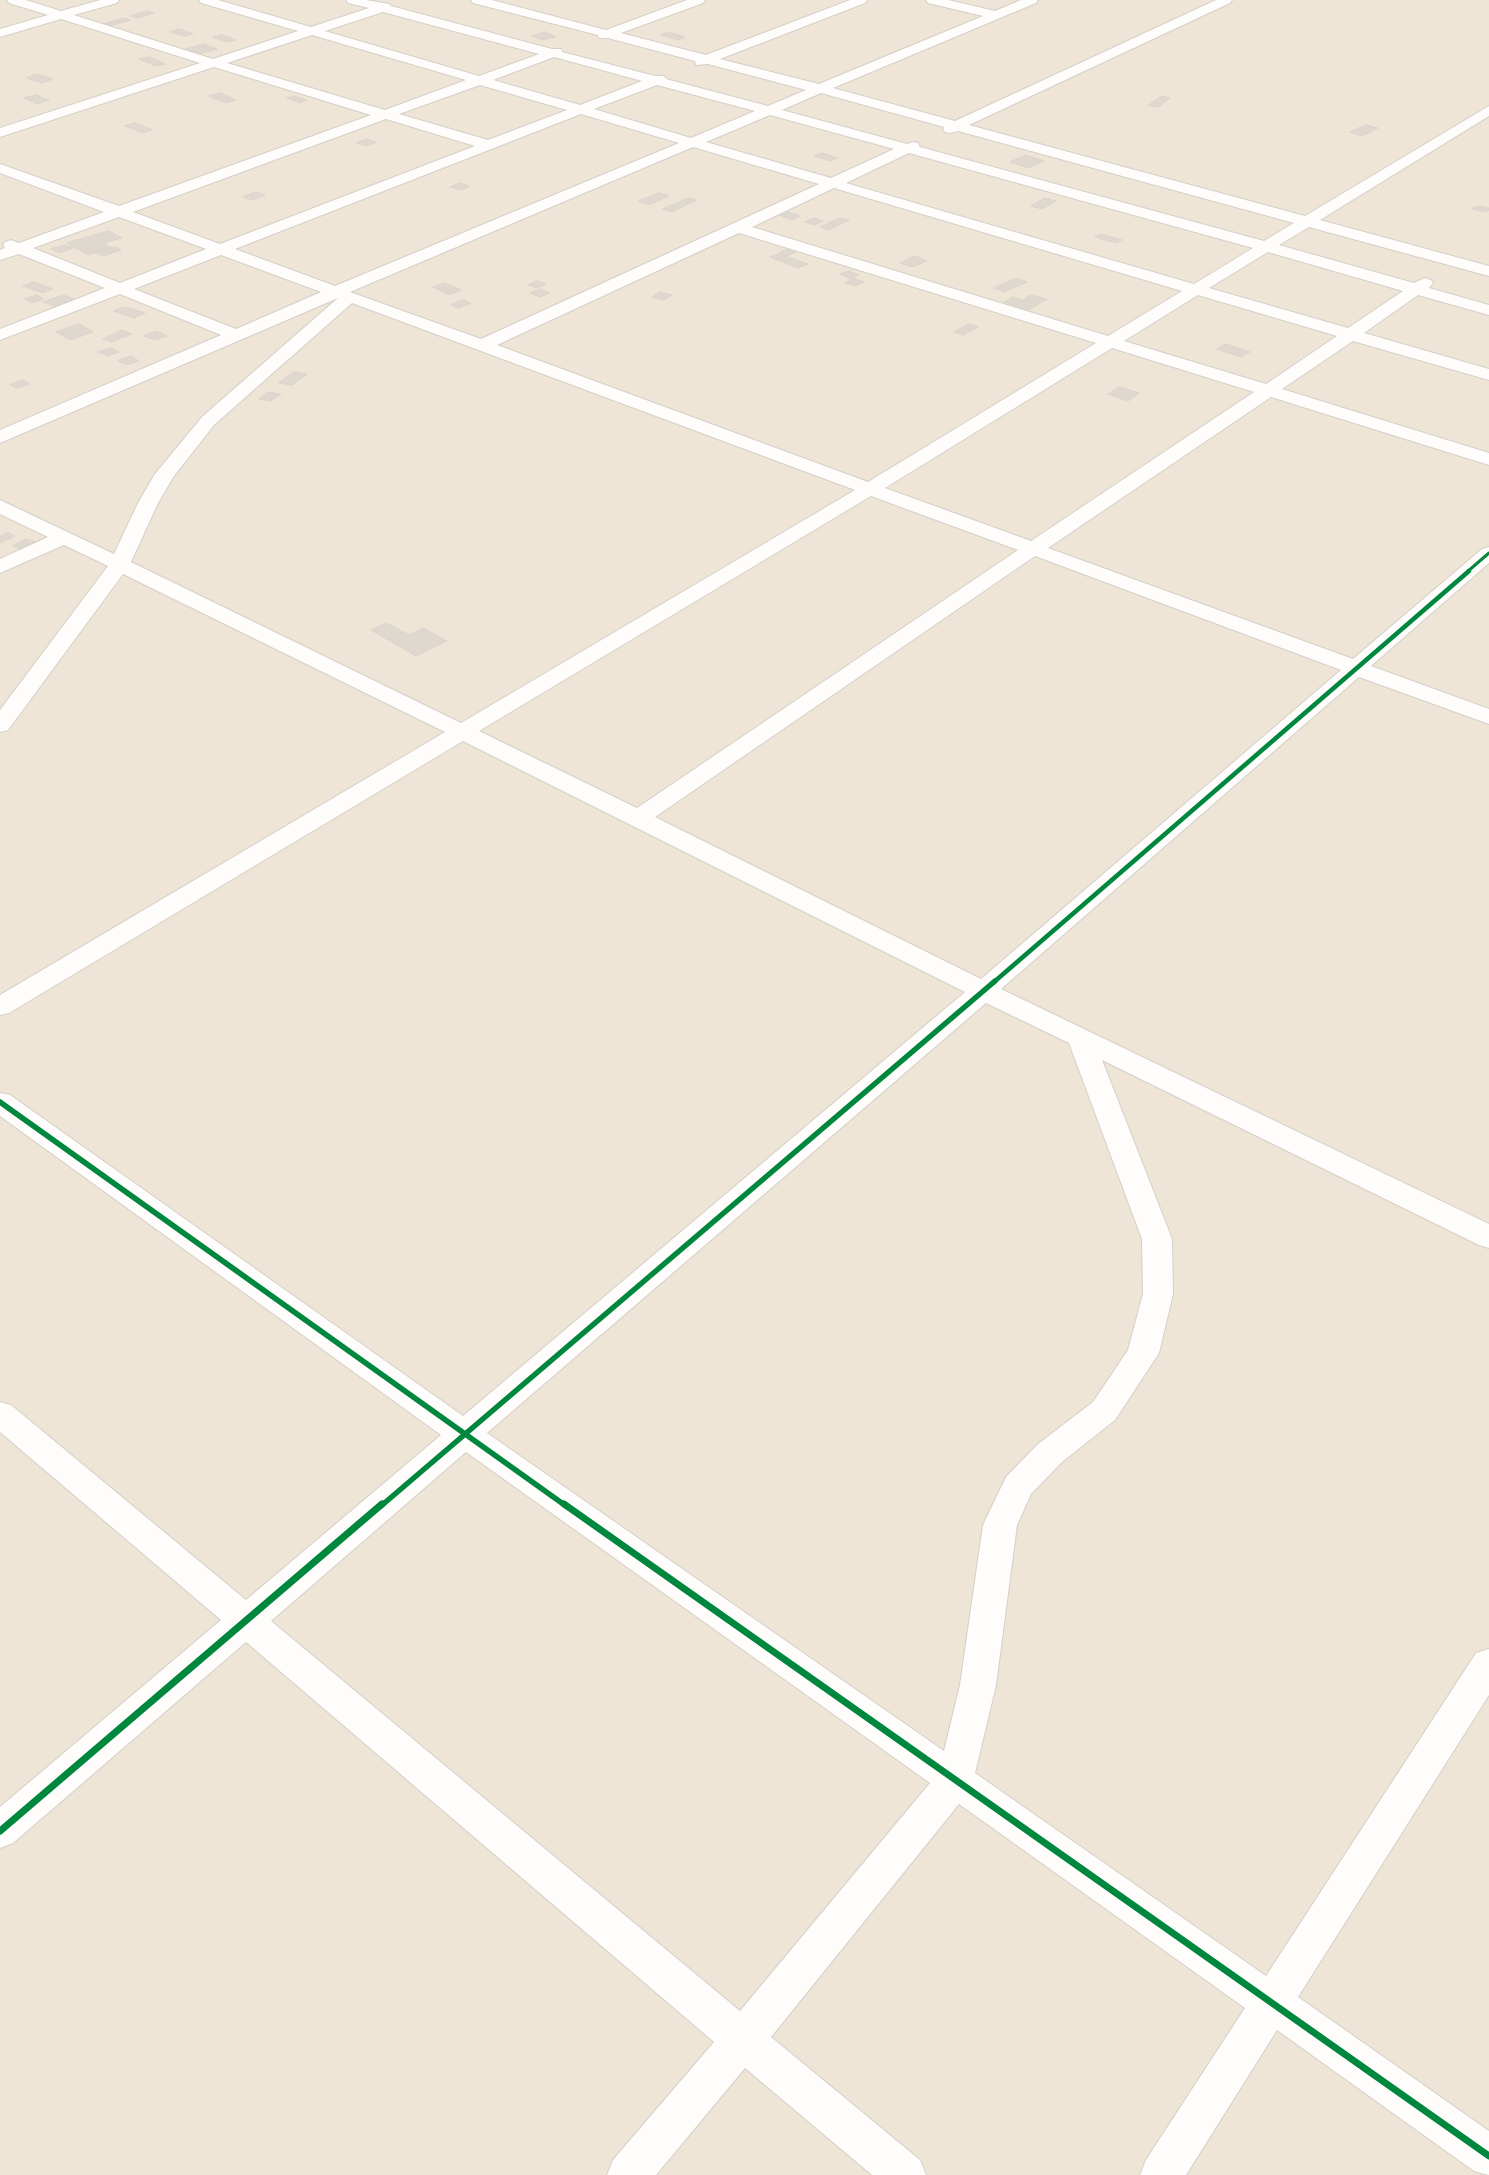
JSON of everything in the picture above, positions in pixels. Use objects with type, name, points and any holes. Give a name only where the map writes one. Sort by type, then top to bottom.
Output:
[{"type":"street","points":[[13,0],[383,115],[488,145]]},
{"type":"street","points":[[0,33],[113,0]]},
{"type":"street","points":[[205,0],[834,182],[1489,375]]},
{"type":"street","points":[[352,0],[768,110],[1264,246],[1489,310]]},
{"type":"street","points":[[0,133],[408,0]]},
{"type":"street","points":[[477,0],[608,33],[705,61],[820,89],[1489,271]]},
{"type":"street","points":[[0,255],[699,0]]},
{"type":"street","points":[[0,335],[861,0]]},
{"type":"street","points":[[932,0],[996,15]]},
{"type":"street","points":[[0,437],[236,335],[342,295],[768,110],[1032,0]]},
{"type":"street","points":[[481,346],[1226,0]]},
{"type":"street","points":[[0,1007],[871,488],[1489,110]]},
{"type":"street","points":[[0,168],[1489,717]]},
{"type":"street","points":[[737,227],[1489,459]]},
{"type":"street","points":[[0,240],[236,335]]},
{"type":"street","points":[[638,818],[1455,262]]},
{"type":"street","points":[[0,725],[120,564],[148,503],[165,474],[208,421],[342,295]]},
{"type":"street","points":[[0,506],[638,818],[983,991],[1489,1238]]},
{"type":"street","points":[[0,567],[64,538]]},
{"type":"street","points":[[0,1831],[983,991],[1489,553]]},
{"type":"street","points":[[628,2175],[956,1781],[978,1685],[1000,1525],[1018,1486],[1050,1453],[1104,1411],[1142,1353],[1158,1294],[1157,1239],[1080,1038]]},
{"type":"street","points":[[0,1102],[464,1434],[1489,2156]]},
{"type":"street","points":[[0,1414],[247,1620],[742,2040],[905,2175]]},
{"type":"street","points":[[1161,2175],[1489,1664]]},
{"type":"shaded area","points":[[0,0],[1489,0],[1489,2175],[0,2175]]},
{"type":"building","points":[[147,11],[154,13],[138,18],[131,16]]},
{"type":"building","points":[[124,18],[131,20],[110,26],[104,24]]},
{"type":"building","points":[[179,29],[193,34],[184,36],[170,32]]},
{"type":"building","points":[[546,32],[556,37],[542,40],[532,36]]},
{"type":"building","points":[[668,32],[685,37],[678,40],[661,35]]},
{"type":"building","points":[[222,35],[236,40],[227,42],[213,37]]},
{"type":"building","points":[[204,44],[217,49],[199,54],[186,49]]},
{"type":"building","points":[[149,57],[166,64],[156,66],[139,59]]},
{"type":"building","points":[[37,74],[53,79],[42,83],[26,78]]},
{"type":"building","points":[[220,93],[236,100],[225,103],[209,96]]},
{"type":"building","points":[[36,95],[49,100],[37,104],[24,98]]},
{"type":"building","points":[[294,96],[307,100],[300,103],[287,98]]},
{"type":"building","points":[[1162,96],[1170,98],[1158,107],[1149,105]]},
{"type":"building","points":[[135,123],[152,130],[143,133],[125,126]]},
{"type":"building","points":[[1366,125],[1378,128],[1362,136],[1350,132]]},
{"type":"building","points":[[367,139],[376,142],[366,146],[357,143]]},
{"type":"building","points":[[822,153],[838,158],[830,161],[815,156]]},
{"type":"building","points":[[1026,155],[1044,161],[1028,168],[1010,162]]},
{"type":"building","points":[[460,183],[470,186],[461,190],[450,187]]},
{"type":"building","points":[[256,192],[265,195],[252,200],[243,197]]},
{"type":"building","points":[[659,193],[669,196],[649,205],[639,201]]},
{"type":"building","points":[[689,198],[697,200],[671,212],[663,209]]},
{"type":"building","points":[[1045,198],[1056,201],[1042,209],[1031,206]]},
{"type":"building","points":[[1478,206],[1489,208],[1489,210],[1486,212],[1472,209]]},
{"type":"building","points":[[788,212],[800,216],[792,220],[779,215]]},
{"type":"building","points":[[814,218],[823,221],[814,225],[805,222]]},
{"type":"building","points":[[840,218],[849,220],[829,230],[820,227]]},
{"type":"building","points":[[109,231],[122,238],[79,250],[67,243]]},
{"type":"building","points":[[1101,234],[1122,240],[1116,243],[1095,237]]},
{"type":"building","points":[[105,244],[112,248],[88,255],[81,251]]},
{"type":"building","points":[[65,245],[73,248],[59,253],[51,249]]},
{"type":"building","points":[[116,247],[121,250],[103,256],[97,253]]},
{"type":"building","points":[[790,248],[798,251],[787,256],[779,253]]},
{"type":"building","points":[[779,254],[808,264],[798,268],[770,257]]},
{"type":"building","points":[[915,256],[927,261],[912,267],[900,263]]},
{"type":"building","points":[[849,271],[859,275],[849,278],[840,274]]},
{"type":"building","points":[[853,278],[864,282],[856,286],[845,283]]},
{"type":"building","points":[[1017,278],[1027,282],[1004,292],[994,288]]},
{"type":"building","points":[[537,281],[546,284],[537,288],[528,285]]},
{"type":"building","points":[[34,282],[53,289],[43,293],[23,286]]},
{"type":"building","points":[[445,283],[461,290],[449,295],[433,287]]},
{"type":"building","points":[[540,289],[550,293],[540,297],[530,293]]},
{"type":"building","points":[[660,292],[672,295],[664,300],[652,297]]},
{"type":"building","points":[[37,295],[44,299],[32,303],[25,299]]},
{"type":"building","points":[[64,295],[76,300],[56,307],[43,302]]},
{"type":"building","points":[[1031,295],[1047,299],[1029,310],[1004,302],[1013,297],[1022,300]]},
{"type":"building","points":[[463,300],[471,303],[459,308],[451,305]]},
{"type":"building","points":[[125,307],[145,313],[134,318],[114,311]]},
{"type":"building","points":[[80,324],[93,332],[70,340],[56,332]]},
{"type":"building","points":[[969,324],[979,327],[963,335],[954,332]]},
{"type":"building","points":[[122,330],[132,334],[112,342],[103,339]]},
{"type":"building","points":[[156,331],[167,336],[155,340],[144,336]]},
{"type":"building","points":[[1226,344],[1250,352],[1240,357],[1217,349]]},
{"type":"building","points":[[110,348],[119,352],[108,356],[98,352]]},
{"type":"building","points":[[131,356],[139,361],[127,365],[118,361]]},
{"type":"building","points":[[294,372],[307,374],[292,385],[279,383]]},
{"type":"building","points":[[22,380],[30,384],[18,388],[10,385]]},
{"type":"building","points":[[1120,387],[1139,393],[1128,401],[1108,394]]},
{"type":"building","points":[[269,392],[281,394],[271,401],[259,399]]},
{"type":"building","points":[[8,533],[15,536],[0,543],[0,537]]},
{"type":"building","points":[[26,539],[42,544],[28,552],[13,546]]},
{"type":"building","points":[[387,623],[409,635],[423,628],[447,641],[416,656],[371,630]]},
{"type":"cycle path","points":[[0,1831],[983,991],[1489,553]]},
{"type":"cycle path","points":[[0,1102],[464,1434],[1489,2156]]}]
